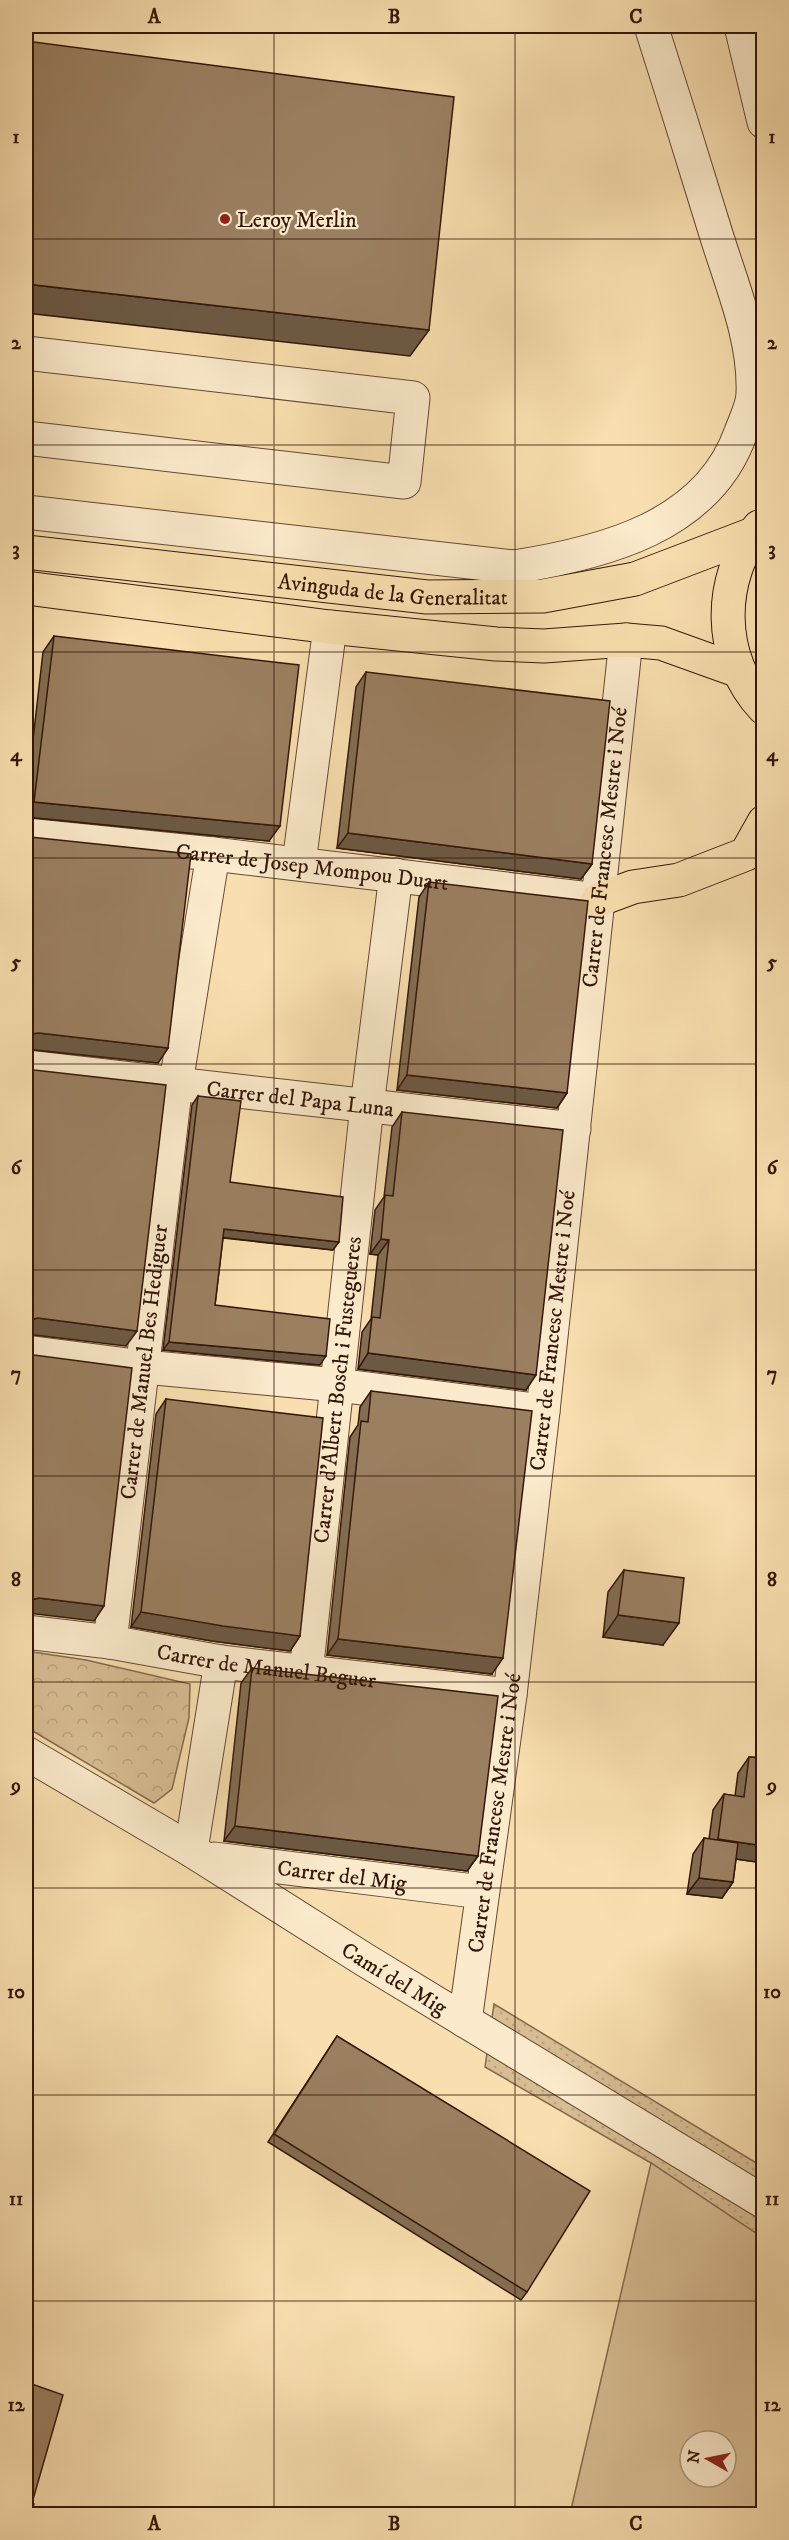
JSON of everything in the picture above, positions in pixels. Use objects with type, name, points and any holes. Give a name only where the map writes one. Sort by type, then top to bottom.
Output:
[{"type":"main road","name":"Avinguda de la Generalitat","points":[[26,552],[427,597],[543,596],[635,579],[758,527]]},
{"type":"main road","points":[[758,527],[741,555],[732,577],[728,600],[728,624],[739,671],[764,708]]},
{"type":"main road","name":"Avinguda de la Generalitat","points":[[26,588],[330,627],[496,644],[544,646],[626,640],[661,643],[739,671]]},
{"type":"main road","points":[[598,900],[633,887],[679,880],[746,855],[764,822]]},
{"type":"street","points":[[26,512],[514,567],[567,558],[614,545],[661,524],[706,491],[736,447],[753,396],[749,341],[651,26]]},
{"type":"street","points":[[741,26],[764,122]]},
{"type":"street","points":[[26,353],[413,398],[404,482],[26,438]]},
{"type":"street","points":[[299,863],[330,627]]},
{"type":"street","name":"Carrer de Francesc Mestre i Noé","points":[[465,2020],[510,1695],[626,640]]},
{"type":"street","name":"Carrer de Josep Mompou Duart","points":[[26,835],[299,863],[598,900]]},
{"type":"street","name":"Carrer de Manuel Bes Hediguer","points":[[110,1642],[176,1083],[213,854]]},
{"type":"street","name":"Carrer d'Albert Bosch i Fustegueres","points":[[306,1672],[367,1106],[396,875]]},
{"type":"street","name":"Carrer del Papa Luna","points":[[26,1067],[574,1129]]},
{"type":"street","points":[[26,1352],[144,1367],[337,1385],[543,1411]]},
{"type":"street","name":"Carrer de Manuel Beguer","points":[[26,1632],[110,1642],[221,1662],[510,1695]]},
{"type":"street","points":[[197,1854],[221,1662]]},
{"type":"street","name":"Camí del Mig","points":[[26,1753],[197,1854],[764,2202]]},
{"type":"street","name":"Carrer del Mig","points":[[197,1854],[482,1892]]},
{"type":"green space","points":[[763,574],[763,644],[758,609]]},
{"type":"green space","points":[[26,1651],[86,1660],[190,1684],[189,1718],[172,1789],[154,1803],[26,1727]]},
{"type":"green space","points":[[494,2004],[763,2167],[763,2238],[651,2163],[485,2067]]},
{"type":"green space","points":[[651,2163],[763,2238],[763,2514],[570,2514]]},
{"type":"building","name":"Leroy Merlin","points":[[26,41],[454,97],[429,330],[26,284]]},
{"type":"building","points":[[54,636],[299,665],[280,826],[34,802]]},
{"type":"building","points":[[366,672],[610,701],[592,864],[348,833]]},
{"type":"building","points":[[30,837],[191,854],[168,1048],[39,1033],[30,1034],[26,1038],[26,877]]},
{"type":"building","points":[[429,882],[588,901],[567,1093],[407,1075]]},
{"type":"building","points":[[26,1067],[34,1070],[166,1085],[137,1331],[38,1318],[26,1322]]},
{"type":"building","points":[[198,1096],[241,1101],[230,1182],[343,1197],[339,1242],[224,1229],[215,1305],[330,1319],[326,1356],[169,1342]]},
{"type":"building","points":[[402,1112],[563,1130],[536,1375],[368,1353],[372,1317],[380,1318],[389,1240],[381,1239],[385,1195],[393,1196]]},
{"type":"building","points":[[26,1352],[132,1368],[104,1606],[39,1598],[26,1601]]},
{"type":"building","points":[[371,1391],[532,1411],[503,1658],[338,1639],[361,1421],[368,1422]]},
{"type":"building","points":[[166,1399],[323,1418],[300,1636],[141,1612]]},
{"type":"building","points":[[624,1570],[684,1578],[679,1623],[618,1615]]},
{"type":"building","points":[[252,1668],[498,1696],[478,1856],[235,1826]]},
{"type":"building","points":[[749,1757],[764,1758],[764,1846],[718,1839],[724,1794],[744,1797]]},
{"type":"building","points":[[704,1838],[738,1843],[733,1882],[699,1878]]},
{"type":"building","points":[[337,2036],[590,2191],[527,2292],[274,2134]]},
{"type":"building","points":[[26,2382],[63,2395],[32,2503],[34,2504],[31,2514],[26,2514]]},
{"type":"place","name":"Leroy Merlin","points":[[225,219]]}]
